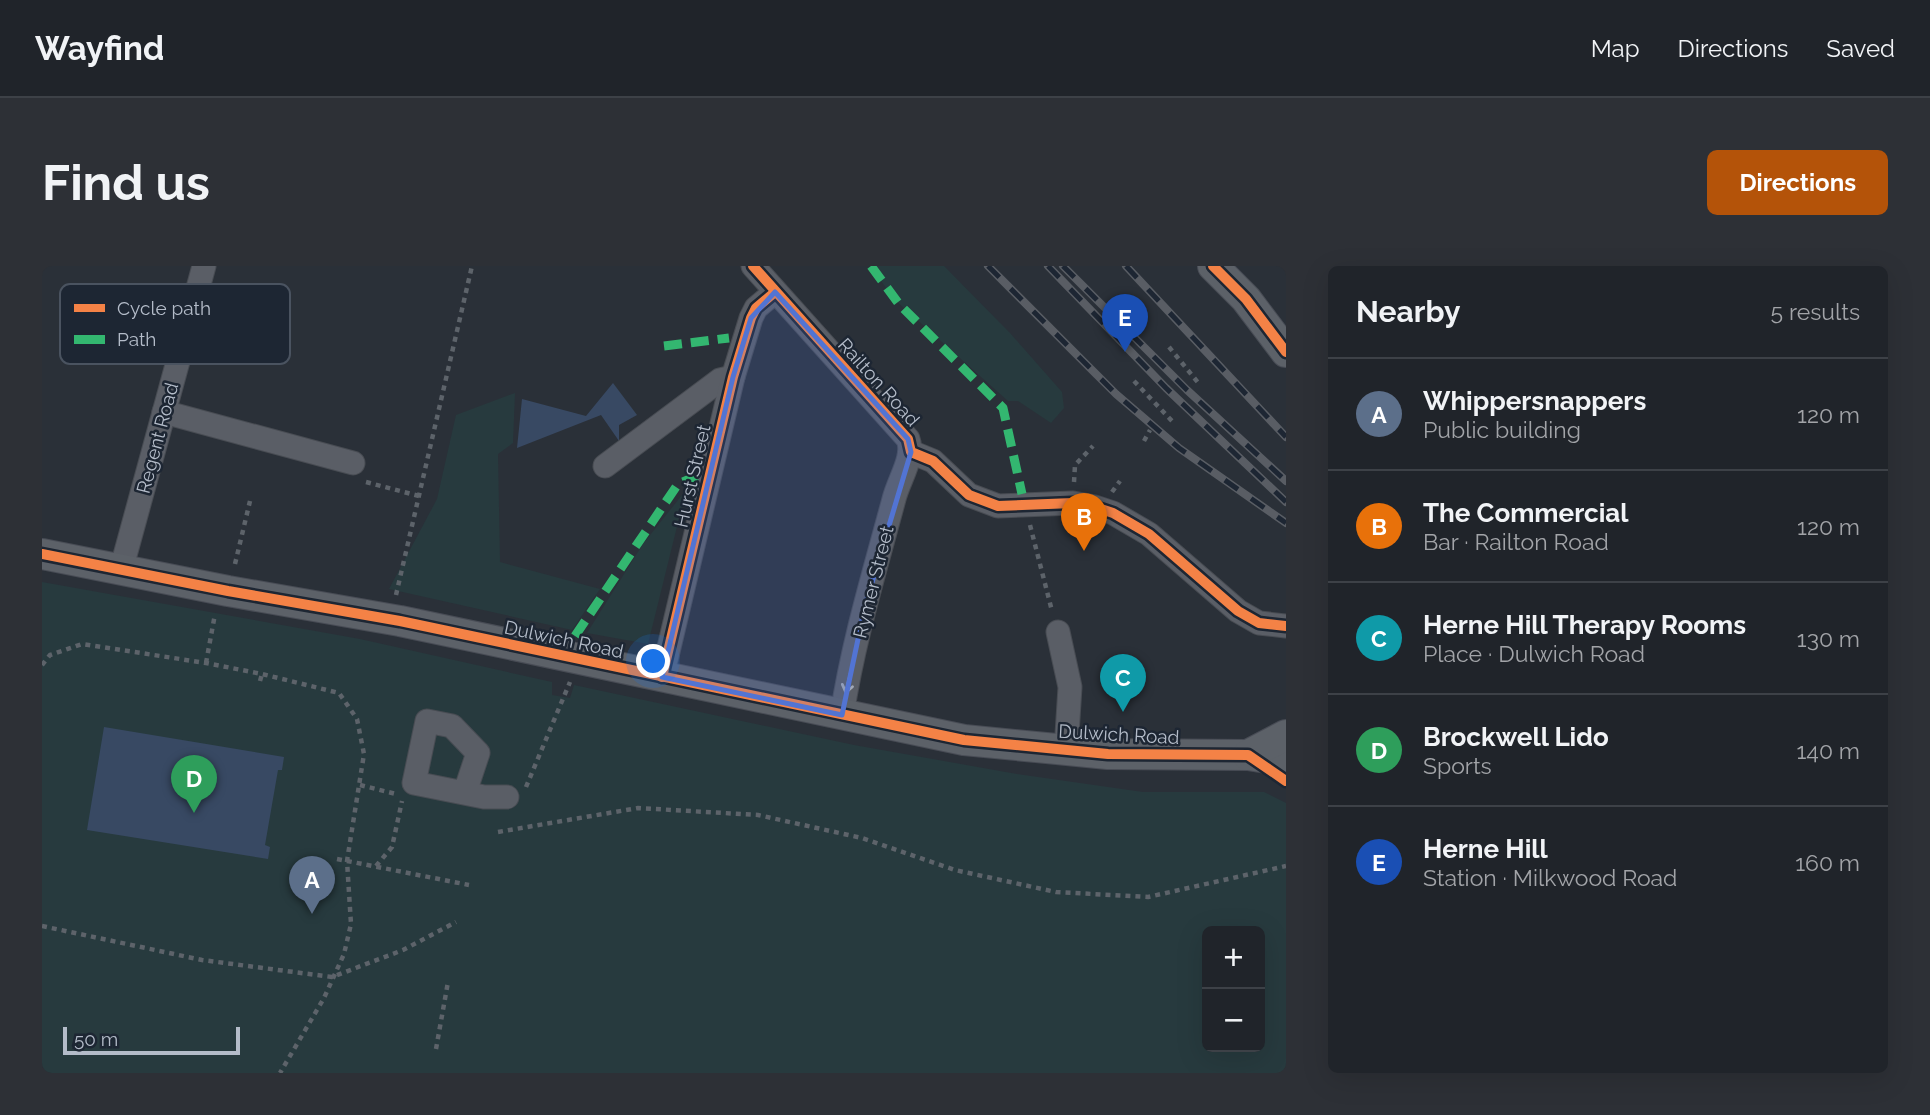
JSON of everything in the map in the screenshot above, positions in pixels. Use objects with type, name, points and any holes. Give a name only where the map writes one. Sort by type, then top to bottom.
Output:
[{"type":"main road","points":[[1213,266],[1245,299],[1286,352]]},
{"type":"main road","name":"Dulwich Road","points":[[42,554],[400,621],[964,740],[1108,754],[1248,755],[1286,761]]},
{"type":"main road","name":"Dulwich Road","points":[[1248,755],[1286,735]]},
{"type":"main road","points":[[1248,755],[1286,781]]},
{"type":"street","name":"Regent Road","points":[[199,284],[204,266]]},
{"type":"street","name":"Railton Road","points":[[753,266],[908,439],[912,452],[933,461],[969,495],[998,506],[1073,503],[1113,513],[1149,534],[1238,611],[1259,623],[1286,626]]},
{"type":"street","name":"Hurst Street","points":[[662,677],[733,377],[756,308],[775,292]]},
{"type":"street","name":"Regent Road","points":[[121,570],[177,364]]},
{"type":"street","points":[[605,466],[719,380],[733,377]]},
{"type":"street","points":[[164,412],[353,463]]},
{"type":"street","name":"Rymer Street","points":[[842,715],[872,581],[898,483],[912,452]]},
{"type":"street","points":[[1058,632],[1070,687],[1066,750]]},
{"type":"street","points":[[465,792],[484,797],[515,796]]},
{"type":"path","points":[[396,596],[472,266]]},
{"type":"path","points":[[1169,347],[1200,385]]},
{"type":"path","points":[[1134,381],[1172,422]]},
{"type":"path","points":[[1144,441],[1150,430]]},
{"type":"path","points":[[1073,503],[1075,465],[1093,446]]},
{"type":"path","points":[[235,564],[250,501]]},
{"type":"path","points":[[1029,520],[1058,632]]},
{"type":"path","points":[[206,663],[215,621]]},
{"type":"path","points":[[42,665],[50,655],[82,644],[206,663],[338,693],[358,719],[364,754],[347,861],[351,924],[344,954],[324,998],[280,1073]]},
{"type":"path","points":[[260,681],[262,674]]},
{"type":"path","points":[[515,796],[566,680]]},
{"type":"path","points":[[360,785],[403,796],[392,847],[375,867]]},
{"type":"path","points":[[498,832],[638,808],[758,815],[862,838],[956,870],[1056,892],[1148,897],[1286,866]]},
{"type":"path","points":[[337,859],[469,885]]},
{"type":"path","points":[[42,926],[202,960],[332,977],[403,950],[456,922]]},
{"type":"path","points":[[436,1049],[448,982]]},
{"type":"highlighted area","points":[[775,292],[908,439],[911,452],[865,606],[842,715],[662,677],[733,377],[751,318]]},
{"type":"green space","points":[[870,266],[944,266],[1010,333],[1062,392],[1064,408],[1051,423],[1018,401],[1008,401],[895,300]]},
{"type":"green space","points":[[515,393],[513,443],[498,454],[500,562],[600,589],[572,630],[389,589],[437,499],[456,415]]},
{"type":"green space","points":[[686,490],[648,644],[587,633],[643,544]]},
{"type":"green space","points":[[42,582],[360,639],[552,682],[552,695],[570,698],[574,685],[854,745],[1017,774],[1143,792],[1264,792],[1286,803],[1286,1073],[42,1073]]},
{"type":"water","points":[[613,383],[637,415],[619,425],[619,441],[601,415],[517,448],[522,399],[586,416]]},
{"type":"water","points":[[104,727],[284,757],[282,770],[278,770],[265,845],[270,847],[268,859],[87,830]]},
{"type":"railway","points":[[988,266],[1116,394],[1179,448],[1286,523]]},
{"type":"railway","points":[[1048,266],[1166,388],[1286,502]]},
{"type":"railway","points":[[1063,266],[1187,390],[1286,481]]},
{"type":"railway","points":[[1126,266],[1286,437]]},
{"type":"marked path","points":[[871,266],[899,304],[1003,408],[1022,494]]},
{"type":"marked path","points":[[664,346],[729,338]]},
{"type":"marked path","points":[[575,636],[678,484],[697,476]]},
{"type":"cycle path","points":[[753,266],[908,439],[911,452],[933,461],[969,495],[998,506],[1073,503],[1113,513],[1149,534],[1238,611],[1259,623],[1286,626]]},
{"type":"cycle path","points":[[1213,266],[1246,299],[1286,352]]},
{"type":"cycle path","points":[[662,677],[733,377],[751,318],[756,308],[775,292]]},
{"type":"cycle path","points":[[42,554],[228,591],[400,621],[964,740],[1108,754],[1248,755],[1286,781]]},
{"type":"place","name":"Herne Hill","points":[[1125,352]]},
{"type":"place","name":"The Commercial","points":[[1084,551]]},
{"type":"place","name":"Herne Hill Therapy Rooms","points":[[1123,712]]},
{"type":"place","name":"Brockwell Lido","points":[[194,813]]},
{"type":"place","name":"Whippersnappers","points":[[312,914]]}]
